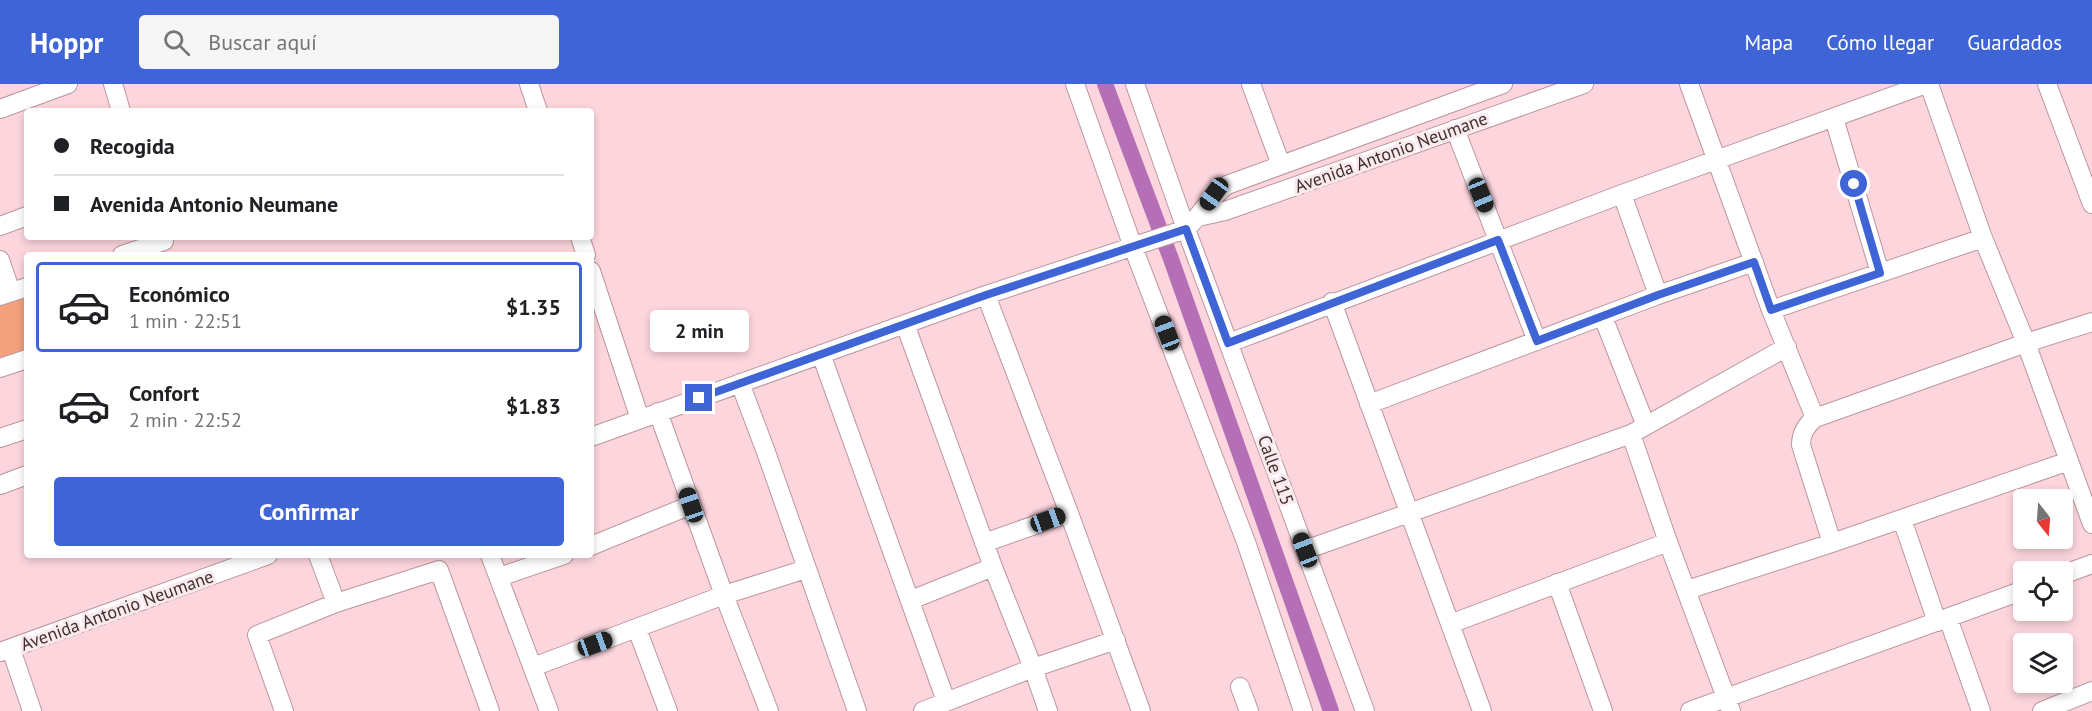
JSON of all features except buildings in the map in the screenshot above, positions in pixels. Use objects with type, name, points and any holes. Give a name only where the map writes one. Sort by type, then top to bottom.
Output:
[{"type":"street","points":[[0,109],[68,84]]},
{"type":"street","points":[[113,84],[120,108]]},
{"type":"street","points":[[529,84],[537,108]]},
{"type":"street","points":[[1075,84],[1246,542],[1303,711]]},
{"type":"street","name":"Calle 115","points":[[1135,84],[1188,226],[1228,343],[1365,711]]},
{"type":"street","points":[[1251,84],[1281,165]]},
{"type":"street","name":"Avenida Antonio Neumane","points":[[1188,226],[1214,194],[1227,185],[1503,84]]},
{"type":"street","name":"Avenida Antonio Neumane","points":[[594,436],[986,295],[1137,245],[1225,211],[1584,84]]},
{"type":"street","points":[[1689,84],[1771,310],[1815,418]]},
{"type":"street","points":[[1228,343],[1498,240],[1834,118],[1877,92],[1927,84],[2092,524]]},
{"type":"street","points":[[2047,84],[2092,204]]},
{"type":"street","points":[[1834,118],[1880,273]]},
{"type":"street","points":[[1455,129],[1537,341]]},
{"type":"street","points":[[1622,194],[1658,295]]},
{"type":"street","points":[[0,226],[24,217]]},
{"type":"street","points":[[1771,310],[1983,238]]},
{"type":"street","points":[[134,252],[165,244]]},
{"type":"street","points":[[0,260],[13,292]]},
{"type":"street","points":[[1369,404],[1658,295],[1754,262]]},
{"type":"street","points":[[594,280],[640,419]]},
{"type":"street","points":[[986,295],[1142,711]]},
{"type":"street","points":[[1332,302],[1482,711]]},
{"type":"street","points":[[1603,317],[1639,430],[1668,542],[1728,704]]},
{"type":"street","points":[[1832,543],[1801,445],[1804,431],[1815,418],[2092,322]]},
{"type":"street","points":[[905,324],[984,543],[1048,711]]},
{"type":"street","points":[[1305,550],[1639,430],[1787,347]]},
{"type":"street","points":[[821,354],[946,701]]},
{"type":"street","points":[[0,368],[24,360]]},
{"type":"street","points":[[740,383],[857,711]]},
{"type":"street","points":[[658,412],[724,595],[769,711]]},
{"type":"street","points":[[0,438],[24,430]]},
{"type":"street","points":[[1687,590],[1832,543],[2069,461]]},
{"type":"street","points":[[0,485],[24,477]]},
{"type":"street","points":[[594,545],[691,505]]},
{"type":"street","points":[[984,543],[1069,513]]},
{"type":"street","points":[[1902,519],[1981,711]]},
{"type":"street","points":[[1449,624],[1668,542]]},
{"type":"street","name":"Avenida Antonio Neumane","points":[[5,651],[260,558]]},
{"type":"street","points":[[319,558],[336,603]]},
{"type":"street","points":[[491,558],[549,711]]},
{"type":"street","points":[[500,576],[555,558]]},
{"type":"street","points":[[2073,571],[2092,564]]},
{"type":"street","points":[[911,600],[993,567]]},
{"type":"street","points":[[533,667],[724,595],[806,569]]},
{"type":"street","points":[[284,711],[257,636],[336,603],[439,570],[490,711]]},
{"type":"street","points":[[1557,584],[1602,711]]},
{"type":"street","points":[[1690,711],[1728,704],[2013,594]]},
{"type":"street","points":[[637,629],[668,711]]},
{"type":"street","points":[[925,711],[1033,668],[1116,640]]},
{"type":"street","points":[[5,651],[32,711]]},
{"type":"street","points":[[1240,687],[1249,711]]},
{"type":"street","points":[[2042,711],[2092,691]]},
{"type":"shaded area","points":[[24,289],[24,358],[0,363],[0,297]]},
{"type":"waterway","points":[[1105,84],[1171,259],[1331,711]]},
{"type":"route","points":[[699,398],[986,295],[1186,229],[1228,343],[1498,240],[1537,341],[1658,295],[1754,262],[1771,310],[1880,273],[1854,184]]}]
